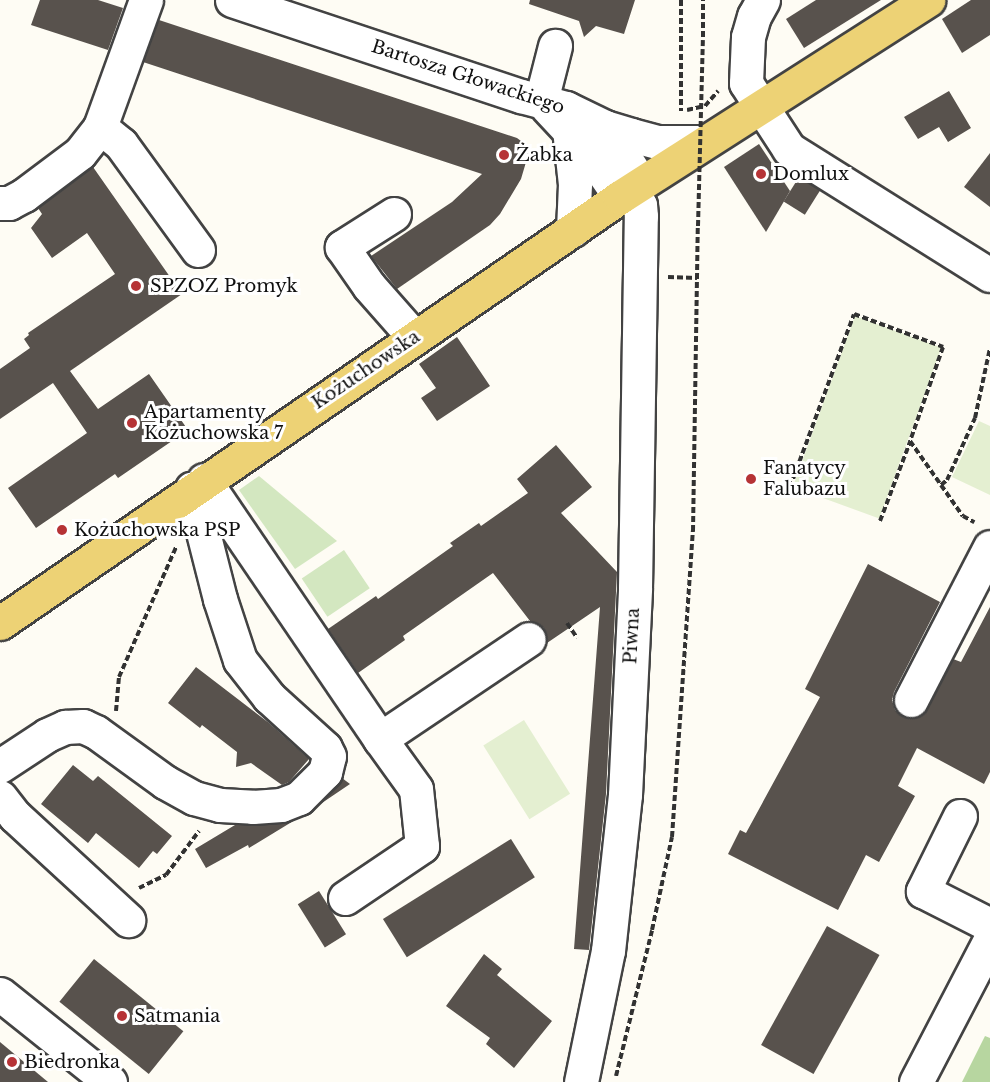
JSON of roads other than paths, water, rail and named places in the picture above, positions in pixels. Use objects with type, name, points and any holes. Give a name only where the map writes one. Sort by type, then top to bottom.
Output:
[{"type":"main road","name":"Kożuchowska","points":[[0,623],[198,484],[631,190],[928,0]]},
{"type":"street","points":[[0,203],[9,203],[24,195],[80,153],[100,127],[146,0]]},
{"type":"street","name":"Bartosza Głowackiego","points":[[232,0],[566,108],[605,127],[658,142],[704,142]]},
{"type":"street","points":[[763,0],[754,16],[746,49],[746,83],[789,149],[990,275]]},
{"type":"street","points":[[555,46],[541,101],[589,152],[631,190]]},
{"type":"street","points":[[100,127],[120,144],[198,250]]},
{"type":"street","points":[[605,127],[631,190]]},
{"type":"street","points":[[569,129],[575,184],[573,230]]},
{"type":"street","name":"Piwna","points":[[581,1082],[608,951],[625,795],[635,588],[641,216],[640,205],[631,190]]},
{"type":"street","points":[[394,214],[342,247],[369,286],[414,337]]},
{"type":"street","points":[[198,484],[416,789],[422,846],[345,898]]},
{"type":"street","points":[[0,766],[65,727],[83,726],[113,744],[165,782],[194,798],[214,804],[254,807],[281,805],[299,798],[325,772],[328,756],[325,747],[269,698],[240,660],[220,599],[198,484]]},
{"type":"street","points":[[911,700],[985,536]]},
{"type":"street","points":[[380,739],[529,639]]},
{"type":"street","points":[[0,797],[15,816],[128,920]]},
{"type":"street","points":[[960,816],[923,891],[990,925]]},
{"type":"street","points":[[916,1082],[990,940]]},
{"type":"street","points":[[0,994],[110,1082]]},
{"type":"place","name":"Żabka","points":[[504,155]]},
{"type":"place","name":"Domlux","points":[[761,174]]},
{"type":"place","name":"SPZOZ Promyk","points":[[136,286]]},
{"type":"place","name":"Apartamenty Kożuchowska 7","points":[[132,423]]},
{"type":"place","name":"Fanatycy Falubazu","points":[[751,479]]},
{"type":"place","name":"Kożuchowska PSP","points":[[62,530]]},
{"type":"place","name":"Satmania","points":[[122,1016]]},
{"type":"place","name":"Biedronka","points":[[12,1062]]}]
